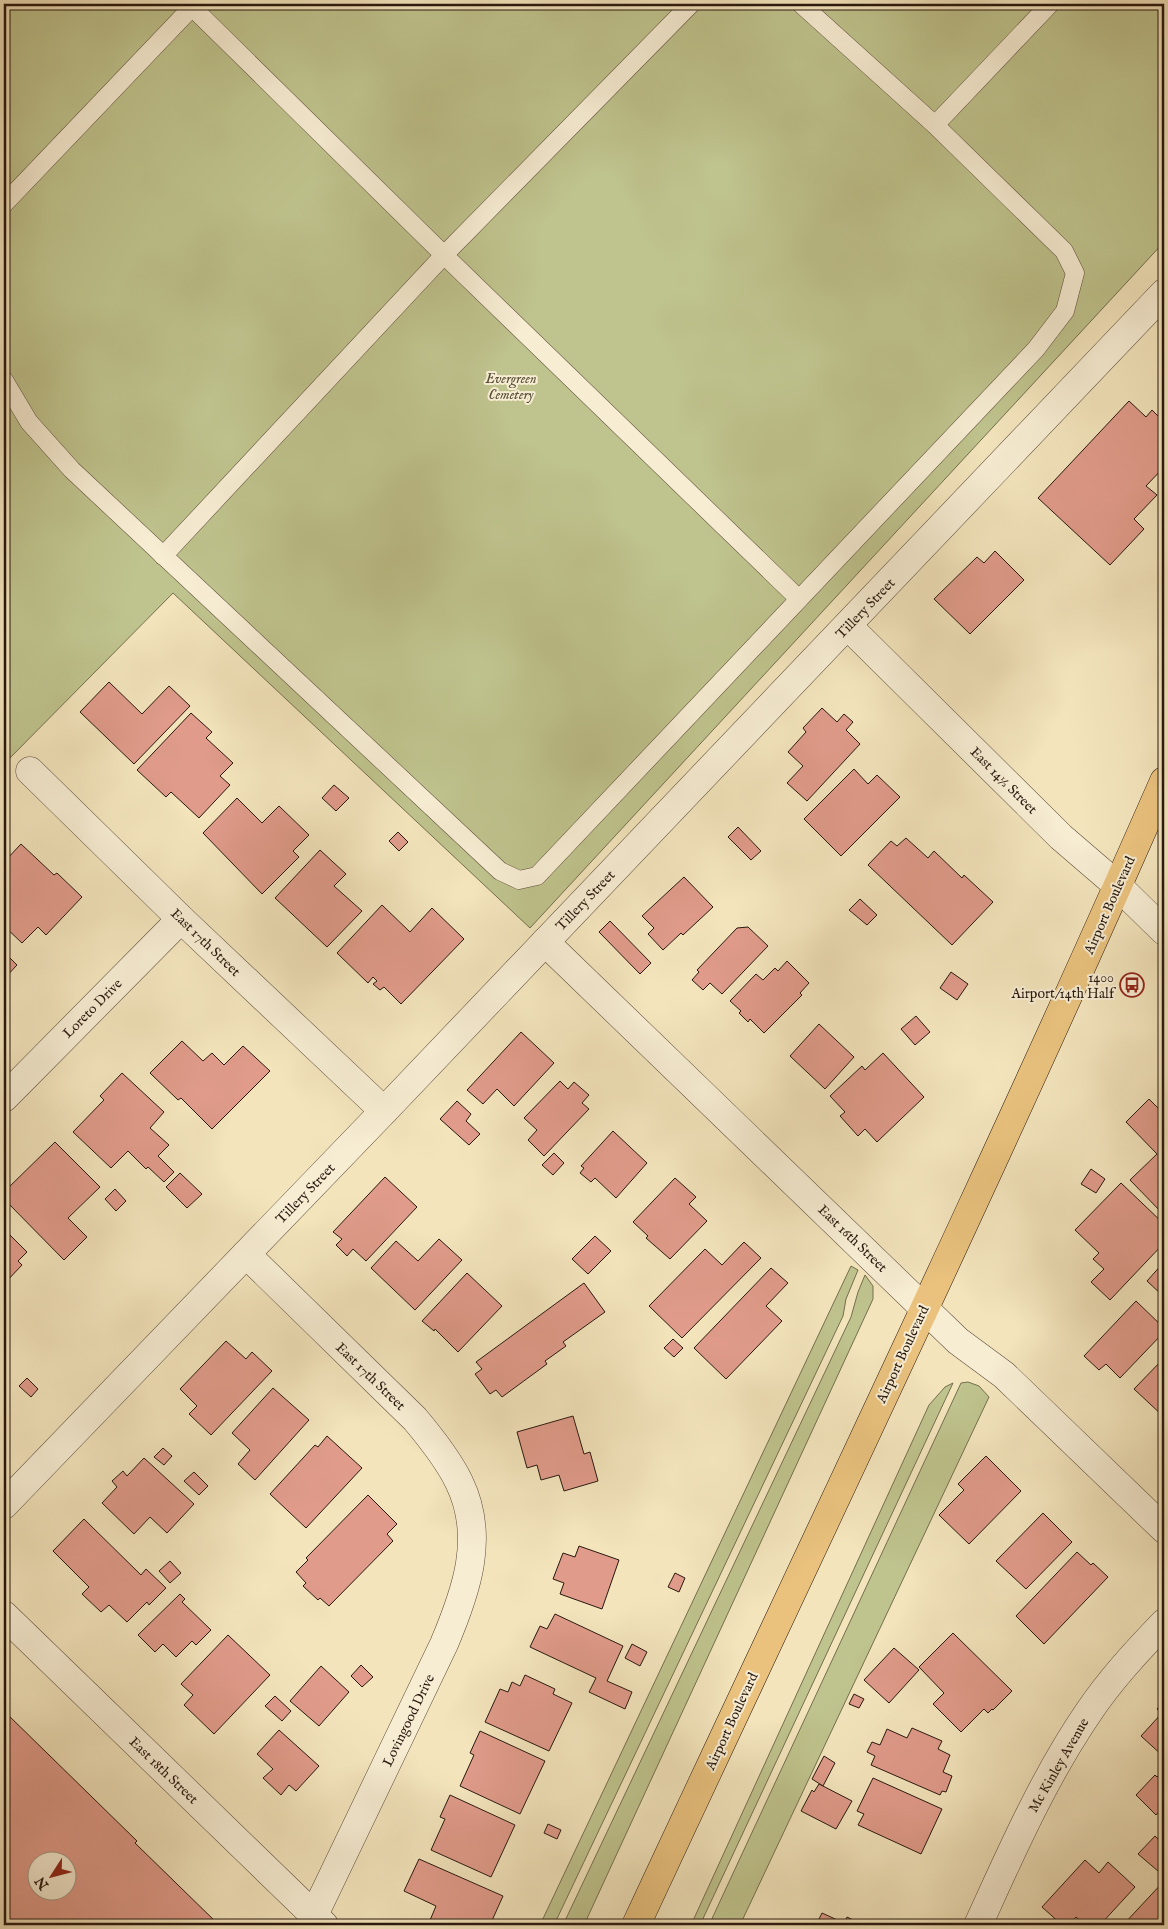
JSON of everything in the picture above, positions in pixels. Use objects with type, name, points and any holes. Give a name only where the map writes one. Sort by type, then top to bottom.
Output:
[{"type":"main road","name":"Airport Boulevard","points":[[636,1925],[924,1307],[1118,886],[1164,781]]},
{"type":"street","name":"Tillery Street","points":[[4,1505],[384,1111],[1164,293]]},
{"type":"street","name":"East 14½ Street","points":[[848,626],[1061,837],[1118,886],[1164,931]]},
{"type":"street","name":"East 17th Street","points":[[30,771],[384,1111]]},
{"type":"street","name":"Loreto Drive","points":[[4,1098],[181,918]]},
{"type":"street","name":"East 16th Street","points":[[545,942],[958,1341],[1004,1375],[1164,1529]]},
{"type":"street","name":"East 17th Street","points":[[246,1254],[415,1419],[436,1445],[459,1482],[470,1516]]},
{"type":"street","name":"Lovingood Drive","points":[[319,1920],[459,1609],[469,1576],[471,1560],[473,1543],[470,1516]]},
{"type":"street","name":"East 18th Street","points":[[4,1615],[319,1920]]},
{"type":"street","name":"Mc Kinley Avenue","points":[[978,1925],[1022,1830],[1047,1780],[1066,1748],[1110,1683],[1164,1623]]},
{"type":"lane","points":[[163,556],[444,255],[691,4]]},
{"type":"lane","points":[[4,380],[29,422],[66,463],[500,871],[519,880],[537,876],[1036,349],[1065,311],[1075,273],[1064,251],[935,125],[801,4]]},
{"type":"lane","points":[[935,125],[1050,4]]},
{"type":"lane","points":[[4,204],[194,5],[444,255],[799,599]]},
{"type":"green space","name":"Evergreen Cemetery","points":[[4,4],[1164,4],[1164,242],[530,928],[173,593],[4,764]]},
{"type":"green space","points":[[851,1266],[858,1270],[846,1299],[843,1316],[554,1925],[540,1925]]},
{"type":"green space","points":[[865,1275],[873,1286],[873,1299],[584,1925],[563,1925],[851,1317]]},
{"type":"green space","points":[[968,1382],[979,1386],[989,1397],[740,1925],[709,1925],[961,1383]]},
{"type":"green space","points":[[953,1383],[700,1925],[691,1925],[929,1405],[945,1387]]},
{"type":"building","points":[[1129,401],[1146,417],[1152,410],[1164,422],[1164,467],[1146,486],[1157,495],[1134,519],[1144,529],[1110,565],[1038,498]]},
{"type":"building","points":[[995,551],[1024,580],[970,634],[934,599],[977,557],[984,563]]},
{"type":"building","points":[[109,682],[142,714],[169,686],[190,706],[134,764],[80,712]]},
{"type":"building","points":[[822,708],[837,722],[844,714],[853,722],[846,730],[860,744],[807,801],[787,783],[803,766],[788,752],[806,732],[803,728]]},
{"type":"building","points":[[191,713],[212,732],[206,738],[233,763],[220,776],[230,785],[199,818],[171,792],[166,797],[137,770]]},
{"type":"building","points":[[854,769],[868,784],[877,775],[900,797],[841,856],[804,819]]},
{"type":"building","points":[[334,785],[349,798],[336,811],[322,798]]},
{"type":"building","points":[[237,798],[262,823],[279,806],[309,835],[293,851],[299,857],[262,894],[203,833]]},
{"type":"building","points":[[738,827],[761,851],[751,860],[728,837]]},
{"type":"building","points":[[398,832],[408,842],[399,851],[389,841]]},
{"type":"building","points":[[906,838],[928,858],[934,851],[962,878],[964,875],[993,902],[952,945],[868,865],[891,841],[897,846]]},
{"type":"building","points":[[21,844],[54,875],[57,873],[82,897],[46,935],[38,927],[22,943],[4,926],[4,899],[6,896],[4,894],[4,862]]},
{"type":"building","points":[[320,850],[346,874],[334,886],[362,911],[327,947],[275,898]]},
{"type":"building","points":[[684,877],[713,907],[683,935],[681,933],[663,950],[648,934],[654,928],[642,916]]},
{"type":"building","points":[[860,899],[877,915],[867,925],[849,910]]},
{"type":"building","points":[[382,905],[410,932],[432,908],[464,939],[401,1004],[384,987],[380,990],[373,984],[377,981],[373,977],[368,983],[337,953]]},
{"type":"building","points":[[610,921],[651,963],[640,974],[599,932]]},
{"type":"building","points":[[748,927],[768,946],[722,994],[710,983],[703,990],[692,980],[699,972],[697,970],[737,928]]},
{"type":"building","points":[[4,952],[17,965],[4,979]]},
{"type":"building","points":[[787,961],[809,983],[800,993],[802,995],[764,1033],[750,1019],[748,1022],[739,1013],[741,1011],[730,1001],[756,974],[763,980],[775,968],[778,971]]},
{"type":"building","points":[[951,972],[968,984],[957,1000],[940,988]]},
{"type":"building","points":[[916,1016],[930,1032],[915,1045],[901,1029]]},
{"type":"building","points":[[819,1024],[854,1057],[825,1089],[790,1056]]},
{"type":"building","points":[[521,1032],[554,1063],[514,1106],[497,1089],[483,1104],[467,1090]]},
{"type":"building","points":[[182,1041],[203,1061],[212,1053],[224,1065],[243,1046],[270,1071],[212,1129],[181,1098],[178,1100],[150,1073]]},
{"type":"building","points":[[883,1053],[924,1097],[877,1142],[865,1129],[858,1136],[840,1116],[845,1112],[830,1096],[862,1066],[865,1070]]},
{"type":"building","points":[[122,1073],[164,1112],[150,1128],[169,1145],[158,1156],[174,1172],[164,1182],[148,1167],[146,1169],[128,1151],[111,1168],[73,1132],[104,1100],[100,1096]]},
{"type":"building","points":[[560,1081],[568,1089],[574,1082],[589,1095],[582,1103],[589,1109],[544,1156],[528,1140],[537,1130],[524,1118]]},
{"type":"building","points":[[1149,1099],[1160,1110],[1164,1106],[1164,1215],[1130,1180],[1157,1154],[1126,1122]]},
{"type":"building","points":[[457,1101],[471,1114],[466,1121],[480,1134],[469,1145],[440,1119]]},
{"type":"building","points":[[613,1131],[647,1163],[616,1198],[595,1178],[591,1182],[580,1173],[584,1168],[581,1166]]},
{"type":"building","points":[[55,1142],[100,1187],[68,1218],[87,1237],[64,1260],[4,1199],[4,1192]]},
{"type":"building","points":[[554,1153],[564,1163],[553,1175],[542,1165]]},
{"type":"building","points":[[1091,1169],[1105,1179],[1096,1193],[1081,1184]]},
{"type":"building","points":[[180,1173],[202,1194],[187,1208],[166,1187]]},
{"type":"building","points":[[385,1177],[417,1207],[366,1261],[353,1249],[347,1256],[336,1245],[342,1239],[333,1232]]},
{"type":"building","points":[[675,1178],[696,1197],[689,1204],[707,1221],[670,1259],[646,1238],[648,1236],[633,1222]]},
{"type":"building","points":[[1121,1183],[1164,1224],[1164,1243],[1110,1300],[1091,1282],[1104,1269],[1093,1259],[1099,1253],[1075,1230]]},
{"type":"building","points":[[115,1189],[126,1201],[116,1211],[105,1199]]},
{"type":"building","points":[[4,1229],[27,1252],[18,1261],[22,1265],[4,1284]]},
{"type":"building","points":[[595,1236],[611,1251],[588,1274],[572,1259]]},
{"type":"building","points":[[439,1239],[462,1260],[415,1310],[371,1268],[396,1241],[418,1261]]},
{"type":"building","points":[[744,1242],[761,1258],[682,1338],[649,1306],[705,1249],[722,1265]]},
{"type":"building","points":[[1164,1262],[1164,1292],[1162,1295],[1147,1281]]},
{"type":"building","points":[[771,1268],[788,1283],[766,1306],[782,1321],[726,1379],[694,1348]]},
{"type":"building","points":[[467,1273],[502,1306],[458,1352],[435,1329],[434,1331],[422,1321]]},
{"type":"building","points":[[584,1283],[605,1312],[563,1342],[566,1346],[545,1361],[547,1364],[502,1397],[496,1390],[490,1394],[475,1374],[482,1369],[476,1362]]},
{"type":"building","points":[[1136,1301],[1164,1328],[1164,1332],[1120,1378],[1106,1364],[1099,1370],[1084,1356]]},
{"type":"building","points":[[673,1339],[683,1348],[674,1357],[664,1348]]},
{"type":"building","points":[[226,1341],[246,1359],[252,1352],[272,1371],[211,1435],[189,1414],[197,1406],[180,1389]]},
{"type":"building","points":[[1164,1358],[1164,1417],[1134,1389]]},
{"type":"building","points":[[27,1378],[38,1389],[31,1397],[19,1386]]},
{"type":"building","points":[[273,1388],[309,1420],[255,1480],[238,1464],[250,1450],[232,1433]]},
{"type":"building","points":[[573,1416],[584,1454],[590,1452],[598,1481],[564,1491],[559,1475],[541,1480],[537,1465],[527,1468],[517,1432]]},
{"type":"building","points":[[327,1436],[362,1468],[306,1528],[270,1494],[315,1445],[318,1447]]},
{"type":"building","points":[[163,1448],[172,1456],[164,1465],[154,1457]]},
{"type":"building","points":[[986,1456],[1021,1491],[969,1544],[939,1515],[964,1490],[958,1484]]},
{"type":"building","points":[[144,1458],[194,1504],[167,1533],[150,1517],[134,1534],[102,1503],[117,1487],[112,1481],[123,1471],[127,1476]]},
{"type":"building","points":[[194,1472],[208,1486],[199,1495],[184,1481]]},
{"type":"building","points":[[368,1495],[397,1524],[387,1534],[393,1541],[329,1606],[320,1598],[318,1600],[303,1586],[306,1583],[296,1572],[308,1560],[306,1558]]},
{"type":"building","points":[[1043,1513],[1072,1542],[1026,1589],[996,1561]]},
{"type":"building","points":[[84,1519],[141,1575],[146,1569],[166,1588],[149,1605],[147,1602],[127,1622],[109,1605],[101,1612],[82,1594],[89,1587],[53,1551]]},
{"type":"building","points":[[579,1546],[619,1560],[602,1609],[560,1594],[564,1583],[553,1579],[563,1553],[575,1557]]},
{"type":"building","points":[[1077,1552],[1108,1577],[1044,1644],[1016,1616]]},
{"type":"building","points":[[170,1561],[181,1573],[170,1583],[159,1571]]},
{"type":"building","points":[[675,1573],[685,1578],[679,1592],[668,1587]]},
{"type":"building","points":[[180,1594],[185,1599],[182,1602],[211,1630],[196,1645],[192,1641],[176,1657],[163,1644],[155,1652],[138,1635]]},
{"type":"building","points":[[555,1614],[623,1646],[607,1681],[632,1692],[625,1709],[589,1692],[596,1678],[530,1647],[540,1626],[547,1629]]},
{"type":"building","points":[[953,1633],[1012,1691],[993,1710],[988,1713],[984,1709],[961,1732],[933,1704],[944,1693],[919,1667]]},
{"type":"building","points":[[228,1635],[270,1675],[214,1734],[184,1705],[193,1695],[181,1684]]},
{"type":"building","points":[[632,1644],[647,1652],[640,1666],[625,1658]]},
{"type":"building","points":[[894,1648],[919,1670],[889,1703],[864,1680]]},
{"type":"building","points":[[361,1665],[373,1677],[362,1687],[351,1676]]},
{"type":"building","points":[[321,1666],[349,1692],[319,1726],[290,1701]]},
{"type":"building","points":[[525,1675],[555,1689],[553,1694],[572,1703],[549,1751],[485,1722],[500,1689],[508,1692],[512,1682],[520,1686]]},
{"type":"building","points":[[854,1694],[864,1699],[859,1708],[849,1704]]},
{"type":"building","points":[[275,1696],[291,1711],[282,1721],[265,1706]]},
{"type":"building","points":[[1164,1701],[1164,1757],[1141,1736],[1162,1713],[1157,1709]]},
{"type":"building","points":[[4,1711],[137,1841],[135,1843],[219,1925],[4,1925]]},
{"type":"building","points":[[912,1728],[942,1741],[938,1749],[950,1755],[943,1772],[952,1776],[946,1792],[942,1791],[940,1795],[871,1765],[875,1756],[867,1752],[872,1742],[880,1745],[887,1729],[907,1738]]},
{"type":"building","points":[[279,1730],[319,1766],[296,1791],[289,1785],[281,1795],[263,1778],[273,1769],[257,1754]]},
{"type":"building","points":[[480,1731],[545,1761],[520,1814],[460,1786],[474,1755],[470,1753]]},
{"type":"building","points":[[824,1756],[835,1763],[823,1786],[812,1779]]},
{"type":"building","points":[[1164,1769],[1164,1806],[1156,1815],[1136,1795],[1155,1775],[1157,1777]]},
{"type":"building","points":[[873,1778],[942,1809],[921,1854],[858,1825],[864,1814],[857,1811]]},
{"type":"building","points":[[819,1784],[852,1801],[836,1829],[801,1811],[812,1790],[814,1792]]},
{"type":"building","points":[[450,1795],[515,1825],[491,1877],[431,1850],[445,1819],[440,1817]]},
{"type":"building","points":[[548,1824],[561,1830],[557,1839],[544,1833]]},
{"type":"building","points":[[1155,1836],[1164,1845],[1164,1864],[1158,1871],[1138,1854]]},
{"type":"building","points":[[419,1859],[503,1896],[490,1925],[428,1925],[436,1906],[404,1891]]},
{"type":"building","points":[[1085,1860],[1099,1873],[1108,1862],[1135,1887],[1100,1925],[1085,1925],[1076,1917],[1069,1925],[1062,1925],[1042,1907]]},
{"type":"building","points":[[1164,1881],[1164,1925],[1123,1925]]},
{"type":"building","points":[[822,1913],[844,1923],[847,1917],[864,1925],[816,1925]]},
{"type":"place","name":"1400 Airport/14th Half","points":[[1132,985]]}]
